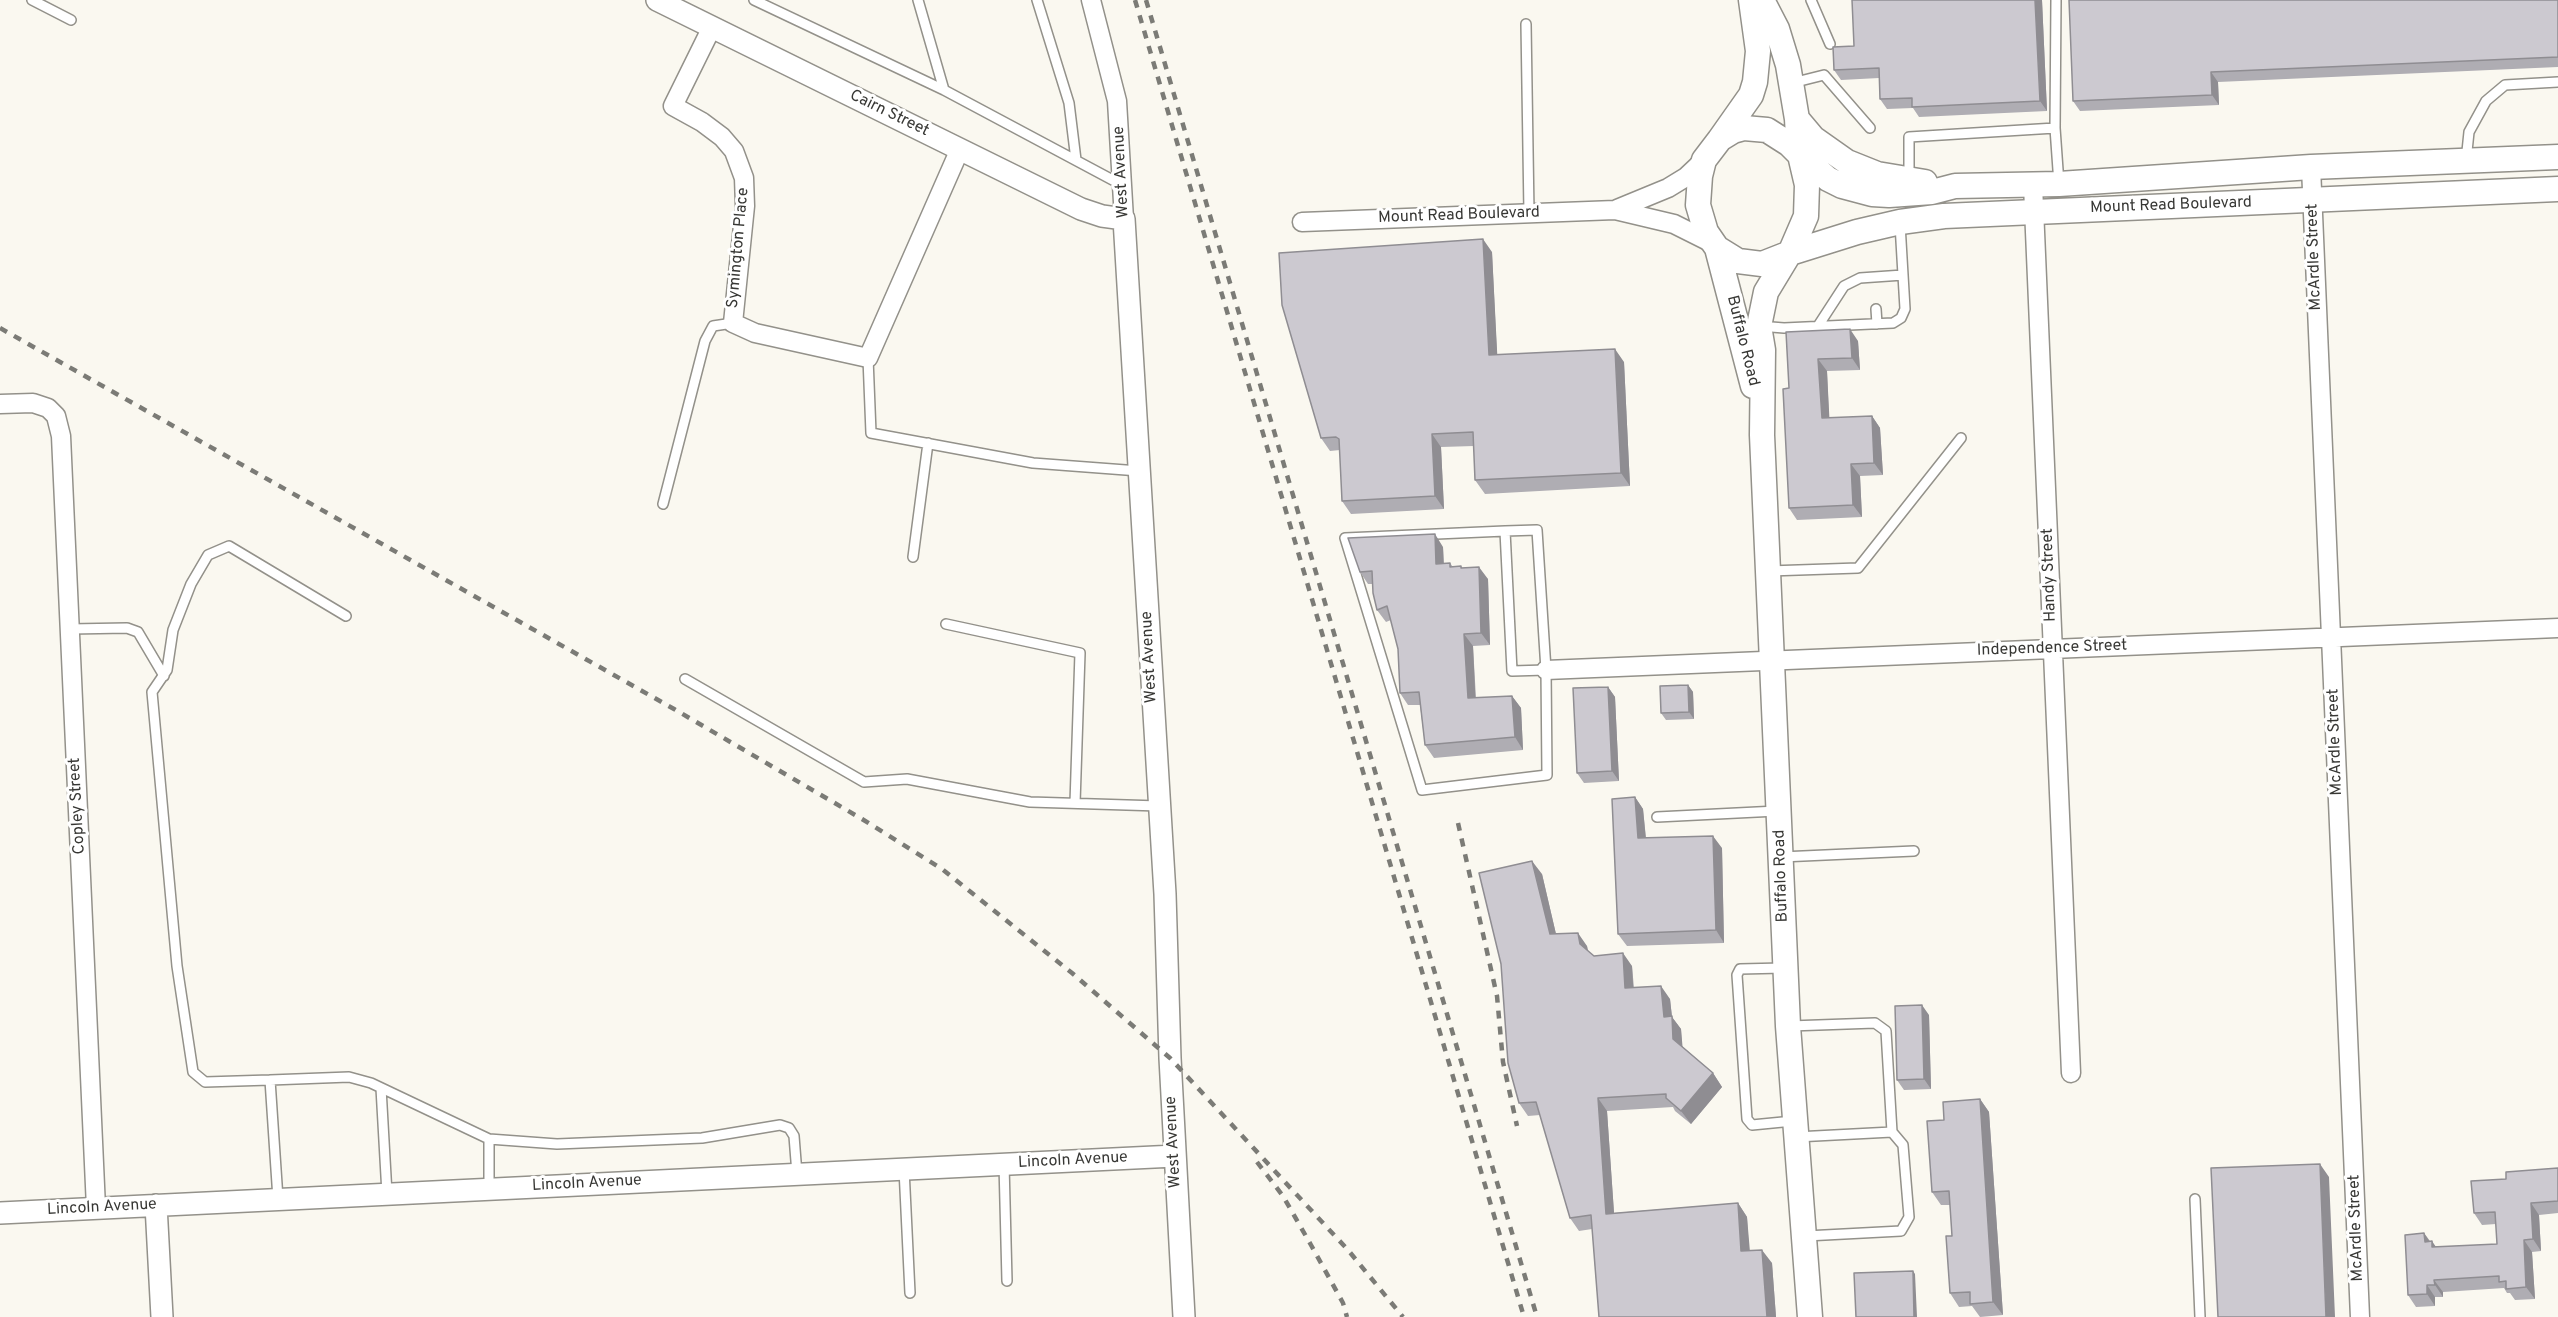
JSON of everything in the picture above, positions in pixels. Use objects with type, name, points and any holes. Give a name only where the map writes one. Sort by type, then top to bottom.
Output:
[{"type":"main road","points":[[1751,0],[1758,51],[1755,82],[1751,95],[1704,159],[1698,191],[1698,205],[1706,232],[1715,246],[1738,261],[1750,264],[1762,264],[1789,254],[1804,222],[1808,201],[1804,168],[1799,155],[1792,83],[1777,29],[1762,0]]},
{"type":"main road","points":[[1797,119],[1823,146],[1847,162],[1877,174],[1955,186]]},
{"type":"main road","points":[[1720,140],[1733,131],[1744,128],[1767,130],[1784,140],[1799,155]]},
{"type":"main road","name":"Mount Read Boulevard","points":[[1799,155],[1842,186],[1872,194],[1932,192],[1955,186],[2059,184],[2311,168],[2558,157]]},
{"type":"main road","name":"Mount Read Boulevard","points":[[1789,254],[1832,238],[1900,222],[1944,216],[2558,189]]},
{"type":"main road","name":"Buffalo Road","points":[[1715,246],[1748,363],[1762,435]]},
{"type":"main road","name":"Buffalo Road","points":[[1789,254],[1766,292],[1759,326],[1762,350],[1762,435],[1788,1026],[1810,1317]]},
{"type":"street","name":"Cairn Street","points":[[657,0],[1081,209],[1102,216],[1124,219]]},
{"type":"street","name":"West Avenue","points":[[1091,0],[1117,101],[1159,806],[1174,1156],[1184,1317]]},
{"type":"street","name":"Symington Place","points":[[712,27],[673,106],[722,137],[734,151],[744,178],[746,206],[733,323],[755,333],[868,358]]},
{"type":"street","points":[[868,358],[960,149]]},
{"type":"street","points":[[1615,210],[1668,188],[1686,177],[1704,159]]},
{"type":"street","name":"McArdle Street","points":[[2311,168],[2360,1317]]},
{"type":"street","name":"Handy Street","points":[[2033,185],[2072,1073]]},
{"type":"street","name":"Mount Read Boulevard","points":[[1302,222],[1615,210]]},
{"type":"street","points":[[1615,210],[1674,224],[1715,246]]},
{"type":"street","name":"Copley Street","points":[[0,404],[33,403],[48,408],[56,416],[62,436],[96,1208]]},
{"type":"street","name":"Independence Street","points":[[1546,670],[2558,628]]},
{"type":"street","name":"Lincoln Avenue","points":[[0,1213],[1174,1156]]},
{"type":"street","points":[[156,1205],[162,1317]]},
{"type":"lane","points":[[32,0],[71,20]]},
{"type":"lane","points":[[754,0],[944,90],[1123,186]]},
{"type":"lane","points":[[918,0],[944,90]]},
{"type":"lane","points":[[1037,0],[1069,103],[1076,160]]},
{"type":"lane","points":[[1811,0],[1830,44]]},
{"type":"lane","points":[[2056,0],[2055,128],[2059,184]]},
{"type":"lane","points":[[1526,24],[1529,213]]},
{"type":"lane","points":[[1792,83],[1824,75],[1870,128]]},
{"type":"lane","points":[[2466,160],[2469,132],[2486,101],[2505,85],[2558,82]]},
{"type":"lane","points":[[1910,180],[1909,137],[2055,128]]},
{"type":"lane","points":[[1759,326],[1877,324],[1893,323],[1901,318],[1905,309],[1900,222]]},
{"type":"lane","points":[[1818,326],[1844,286],[1860,278],[1875,282],[1903,275]]},
{"type":"lane","points":[[1876,309],[1877,324]]},
{"type":"lane","points":[[663,504],[705,341],[713,326],[733,323]]},
{"type":"lane","points":[[868,358],[870,434],[1033,463],[1139,471]]},
{"type":"lane","points":[[1769,571],[1858,568],[1961,438]]},
{"type":"lane","points":[[913,557],[928,443]]},
{"type":"lane","points":[[1537,530],[1546,670],[1547,775],[1422,790],[1345,538],[1537,530]]},
{"type":"lane","points":[[1505,531],[1512,671],[1546,670]]},
{"type":"lane","points":[[346,616],[229,546],[208,555],[191,584],[173,630],[168,670],[152,692],[177,966],[192,1072],[205,1082],[349,1077],[381,1088],[489,1139],[557,1144],[702,1138],[780,1125],[789,1128],[794,1136],[796,1174]]},
{"type":"lane","points":[[946,624],[1080,653],[1075,803]]},
{"type":"lane","points":[[70,629],[127,628],[138,632],[164,676]]},
{"type":"lane","points":[[685,680],[864,782],[907,779],[1030,802],[1159,806]]},
{"type":"lane","points":[[1657,817],[1779,811]]},
{"type":"lane","points":[[1782,856],[1914,851]]},
{"type":"lane","points":[[1786,968],[1740,969],[1737,975],[1747,1119],[1752,1125],[1794,1129],[1892,1132]]},
{"type":"lane","points":[[1788,1026],[1875,1023],[1886,1031],[1892,1132],[1904,1145],[1909,1217],[1901,1231],[1803,1237]]},
{"type":"lane","points":[[270,1080],[278,1199]]},
{"type":"lane","points":[[381,1088],[387,1194]]},
{"type":"lane","points":[[489,1139],[489,1189]]},
{"type":"lane","points":[[1004,1164],[1007,1281]]},
{"type":"lane","points":[[904,1169],[910,1293]]},
{"type":"lane","points":[[2195,1198],[2200,1317]]},
{"type":"building","points":[[1852,0],[2035,0],[2040,101],[1912,107],[1912,98],[1880,99],[1879,68],[1834,70],[1833,47],[1854,46]]},
{"type":"building","points":[[2069,0],[2558,0],[2558,57],[2211,72],[2212,95],[2073,101]]},
{"type":"building","points":[[1483,239],[1489,355],[1615,349],[1621,473],[1475,480],[1473,432],[1432,434],[1435,496],[1342,501],[1339,439],[1336,437],[1321,438],[1282,305],[1279,253]]},
{"type":"building","points":[[1850,329],[1852,358],[1818,359],[1822,418],[1872,416],[1874,463],[1851,464],[1853,505],[1789,508],[1783,389],[1789,388],[1786,332]]},
{"type":"building","points":[[1435,534],[1436,564],[1450,563],[1450,567],[1461,566],[1461,568],[1479,567],[1481,633],[1464,634],[1468,698],[1512,696],[1515,737],[1425,745],[1419,692],[1400,693],[1398,649],[1387,606],[1377,610],[1373,593],[1372,571],[1360,572],[1348,538]]},
{"type":"building","points":[[1688,685],[1689,712],[1661,713],[1660,686]]},
{"type":"building","points":[[1608,687],[1612,771],[1577,773],[1573,688]]},
{"type":"building","points":[[1635,797],[1638,838],[1713,836],[1716,930],[1618,934],[1612,799]]},
{"type":"building","points":[[1532,861],[1550,934],[1578,933],[1580,944],[1594,956],[1623,953],[1625,988],[1661,986],[1664,1017],[1672,1016],[1673,1039],[1713,1073],[1681,1111],[1666,1098],[1666,1094],[1598,1098],[1606,1214],[1738,1203],[1741,1251],[1762,1250],[1767,1317],[1599,1317],[1591,1215],[1570,1218],[1536,1102],[1519,1103],[1508,1063],[1501,964],[1479,873]]},
{"type":"building","points":[[1922,1005],[1924,1079],[1897,1080],[1895,1006]]},
{"type":"building","points":[[1980,1099],[1993,1302],[1970,1304],[1970,1292],[1950,1293],[1946,1236],[1952,1236],[1949,1191],[1932,1192],[1927,1121],[1944,1120],[1943,1102]]},
{"type":"building","points":[[2320,1164],[2326,1317],[2218,1317],[2211,1168]]},
{"type":"building","points":[[2558,1168],[2558,1201],[2531,1203],[2533,1239],[2524,1240],[2526,1287],[2506,1289],[2506,1281],[2499,1282],[2499,1276],[2434,1280],[2435,1285],[2427,1285],[2427,1294],[2408,1295],[2405,1235],[2424,1233],[2425,1242],[2432,1241],[2432,1247],[2497,1244],[2495,1212],[2474,1213],[2471,1181],[2506,1179],[2506,1172]]},
{"type":"building","points":[[1913,1271],[1914,1317],[1856,1317],[1854,1273]]},
{"type":"railway","points":[[1135,0],[1524,1317]]},
{"type":"railway","points":[[1146,0],[1537,1317]]},
{"type":"railway","points":[[0,328],[674,709],[862,819],[942,869],[1072,973],[1170,1058],[1348,1250],[1403,1317]]},
{"type":"railway","points":[[1458,823],[1497,996],[1503,1062],[1517,1126]]},
{"type":"railway","points":[[1257,1162],[1283,1196],[1343,1303],[1347,1317]]}]
